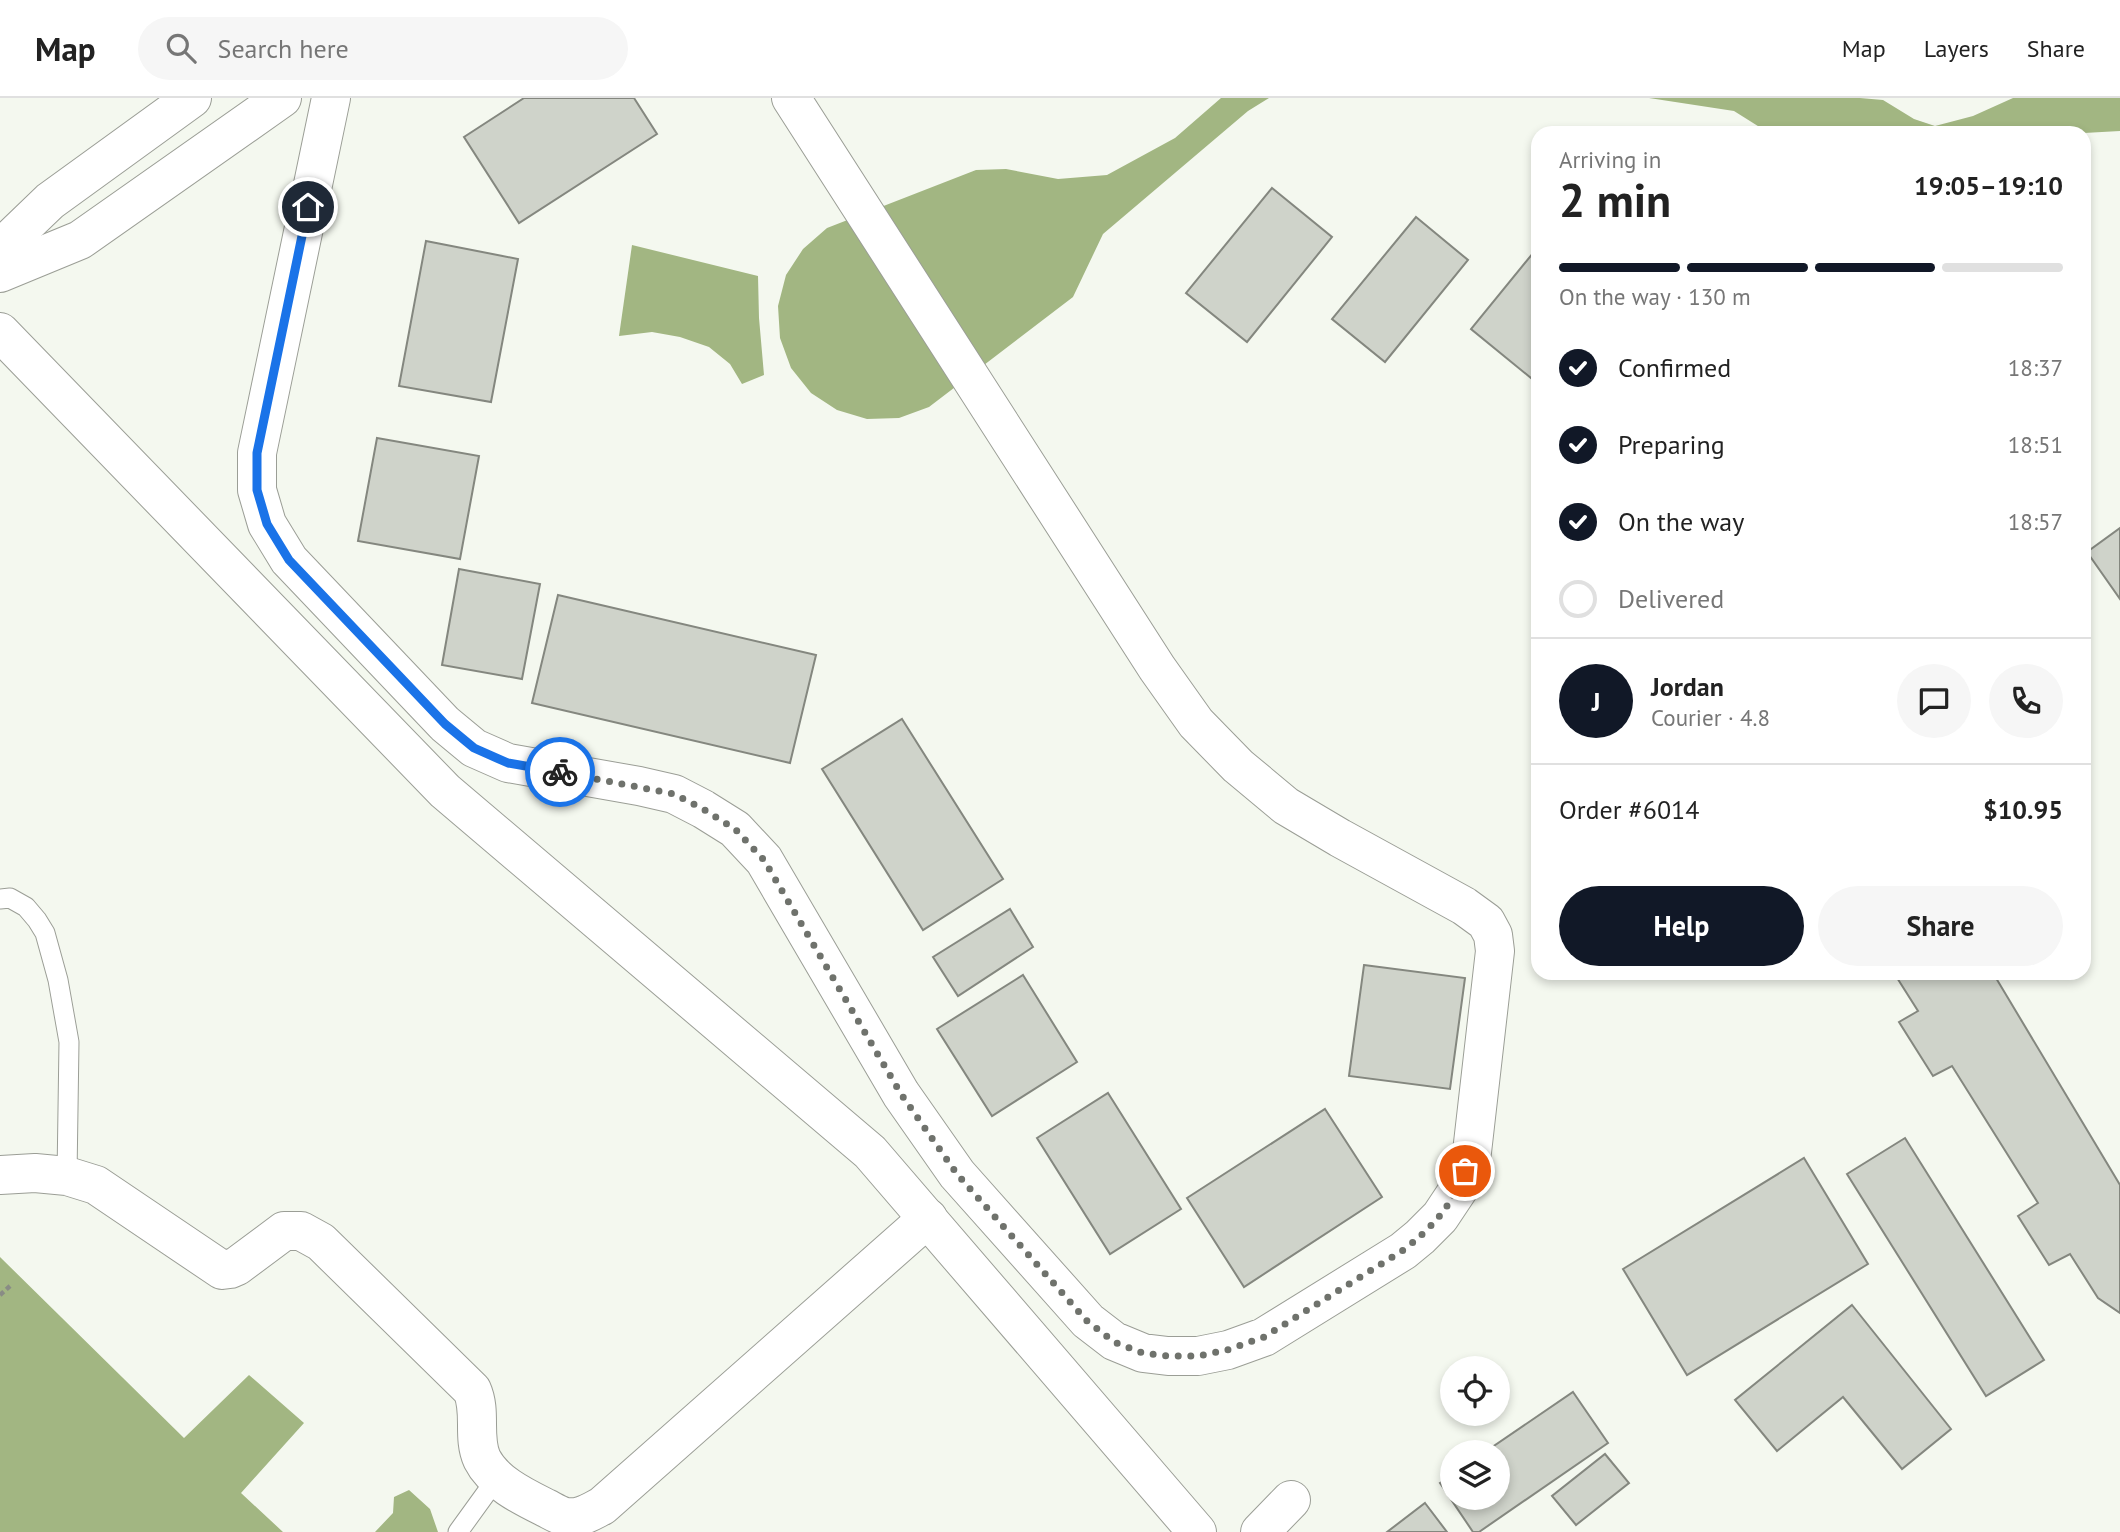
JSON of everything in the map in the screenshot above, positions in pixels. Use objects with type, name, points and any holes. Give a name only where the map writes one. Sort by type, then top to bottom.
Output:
[{"type":"street","points":[[0,249],[50,201],[192,98]]},
{"type":"street","points":[[0,273],[80,240],[282,98]]},
{"type":"street","points":[[331,98],[257,453],[257,490],[267,524],[289,560],[445,724],[474,748],[508,763],[674,794],[735,829],[764,860],[901,1094],[957,1174],[1087,1321],[1114,1342],[1143,1353],[1198,1356],[1227,1350],[1264,1337],[1402,1251],[1440,1217],[1458,1190],[1472,1152],[1495,951],[1493,935],[1486,922],[1464,906],[1286,806],[1238,766],[1196,723],[1157,668],[791,98]]},
{"type":"street","points":[[0,332],[445,791],[870,1152],[1196,1532]]},
{"type":"street","points":[[0,1175],[36,1173],[67,1176],[96,1185],[222,1270],[237,1266],[284,1231],[301,1231],[321,1242],[472,1390],[477,1401],[478,1440],[482,1459],[497,1478],[526,1498],[565,1517],[584,1516],[602,1506],[928,1219]]},
{"type":"street","points":[[1260,1532],[1291,1500]]},
{"type":"lane","points":[[0,899],[10,898],[26,907],[37,920],[45,933],[58,980],[69,1042],[67,1176]]},
{"type":"lane","points":[[458,1532],[497,1478]]},
{"type":"path","points":[[0,1295],[10,1286]]},
{"type":"shaded area","points":[[1221,98],[1269,98],[1248,111],[1103,234],[1073,297],[929,407],[899,418],[867,419],[837,410],[811,393],[791,368],[780,338],[778,306],[786,275],[803,249],[827,228],[976,170],[1006,169],[1058,179],[1107,175],[1175,138]]},
{"type":"shaded area","points":[[1649,98],[1883,100],[1914,119],[1935,126],[1758,126],[1734,111]]},
{"type":"shaded area","points":[[2013,98],[2120,98],[2120,131],[2091,133],[2091,126],[1935,126],[1973,116]]},
{"type":"shaded area","points":[[632,245],[758,276],[764,375],[742,384],[730,364],[709,347],[680,337],[652,332],[619,336]]},
{"type":"shaded area","points":[[0,1257],[184,1438],[249,1375],[304,1423],[241,1493],[283,1532],[0,1532]]},
{"type":"shaded area","points":[[409,1490],[430,1509],[438,1532],[375,1532],[393,1513],[394,1497]]},
{"type":"building","points":[[524,98],[634,98],[657,134],[519,223],[464,137]]},
{"type":"building","points":[[1272,188],[1332,237],[1247,342],[1186,293]]},
{"type":"building","points":[[1416,217],[1468,260],[1385,362],[1332,319]]},
{"type":"building","points":[[426,241],[518,259],[491,402],[399,386]]},
{"type":"building","points":[[1531,256],[1531,378],[1471,329]]},
{"type":"building","points":[[377,438],[479,456],[460,559],[358,541]]},
{"type":"building","points":[[2120,528],[2120,599],[2091,558],[2091,549]]},
{"type":"building","points":[[459,569],[540,584],[522,679],[442,665]]},
{"type":"building","points":[[558,595],[816,655],[790,763],[532,703]]},
{"type":"building","points":[[902,719],[1003,879],[923,930],[822,769]]},
{"type":"building","points":[[1010,909],[1033,947],[958,996],[933,957]]},
{"type":"building","points":[[1364,965],[1465,978],[1450,1089],[1349,1076]]},
{"type":"building","points":[[1023,975],[1077,1062],[992,1116],[937,1029]]},
{"type":"building","points":[[1898,980],[1997,980],[2120,1185],[2120,1313],[2098,1298],[2070,1254],[2049,1265],[2018,1216],[2038,1203],[1952,1066],[1933,1076],[1899,1022],[1918,1011]]},
{"type":"building","points":[[1108,1093],[1181,1209],[1110,1254],[1037,1138]]},
{"type":"building","points":[[1325,1109],[1382,1197],[1244,1287],[1187,1198]]},
{"type":"building","points":[[1905,1138],[2044,1360],[1986,1396],[1847,1174]]},
{"type":"building","points":[[1804,1158],[1868,1264],[1687,1375],[1623,1269]]},
{"type":"building","points":[[1852,1305],[1951,1429],[1902,1469],[1843,1397],[1777,1451],[1735,1400]]},
{"type":"building","points":[[1573,1392],[1608,1443],[1479,1532],[1473,1532],[1458,1510],[1510,1510],[1510,1440],[1503,1440]]},
{"type":"building","points":[[1605,1454],[1629,1483],[1576,1525],[1552,1496]]},
{"type":"building","points":[[1425,1503],[1447,1532],[1387,1532]]},
{"type":"way so far","points":[[560,772],[674,794],[735,829],[764,860],[901,1094],[957,1174],[1087,1321],[1114,1342],[1143,1353],[1198,1356],[1227,1350],[1264,1337],[1420,1237],[1440,1217],[1458,1190],[1465,1171]]},
{"type":"route","points":[[308,207],[257,453],[257,490],[267,524],[289,560],[445,724],[474,748],[508,763],[560,772]]}]
